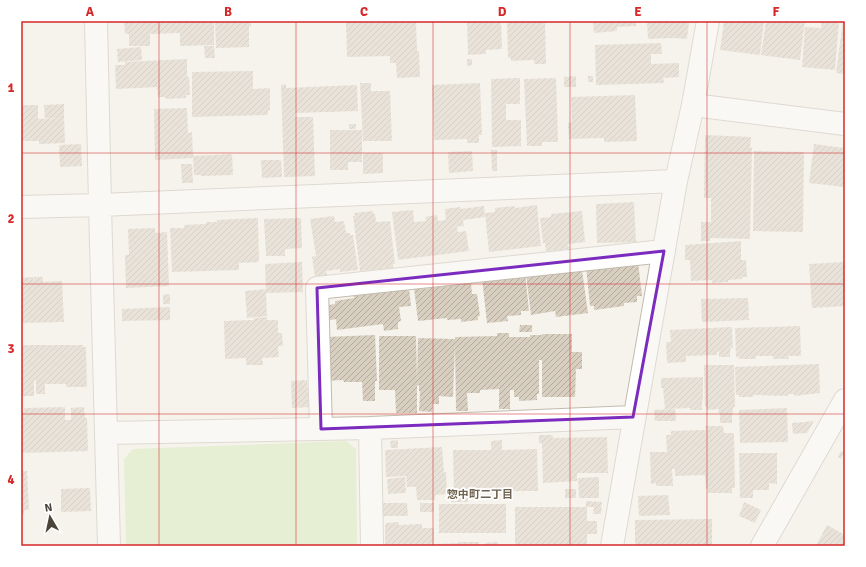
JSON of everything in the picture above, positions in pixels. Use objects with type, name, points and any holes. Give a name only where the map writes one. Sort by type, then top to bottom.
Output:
[{"type":"street","points":[[96,21],[109,546]]},
{"type":"street","points":[[612,546],[676,180],[693,105],[708,21]]},
{"type":"street","points":[[693,105],[845,124]]},
{"type":"street","points":[[21,207],[100,205],[676,180]]},
{"type":"street","points":[[321,429],[317,288],[664,251]]},
{"type":"street","points":[[762,546],[845,400]]},
{"type":"street","points":[[106,433],[370,428],[634,418]]},
{"type":"street","points":[[370,428],[372,546]]},
{"type":"highlighted area","points":[[664,251],[633,417],[321,429],[317,288]]},
{"type":"green space","points":[[346,441],[356,449],[357,546],[126,546],[124,459],[133,449]]},
{"type":"building","points":[[124,21],[214,21],[214,45],[180,46],[180,33],[150,34],[150,46],[129,46],[129,34],[125,34]]},
{"type":"building","points":[[215,21],[251,21],[251,26],[249,26],[249,47],[216,48]]},
{"type":"building","points":[[346,21],[416,21],[420,77],[397,78],[396,63],[390,63],[390,56],[347,57]]},
{"type":"building","points":[[467,21],[501,21],[502,49],[486,50],[486,54],[468,55]]},
{"type":"building","points":[[507,21],[545,21],[546,64],[534,64],[534,60],[511,61],[511,58],[508,58]]},
{"type":"building","points":[[593,21],[636,21],[636,26],[617,27],[617,31],[594,33]]},
{"type":"building","points":[[647,21],[689,22],[687,39],[648,39]]},
{"type":"building","points":[[724,21],[764,21],[760,55],[720,50]]},
{"type":"building","points":[[766,21],[805,21],[800,60],[761,55]]},
{"type":"building","points":[[822,21],[839,21],[835,70],[802,67],[805,27],[821,28]]},
{"type":"building","points":[[843,21],[845,21],[845,74],[836,73]]},
{"type":"building","points":[[661,43],[662,54],[651,54],[651,64],[679,63],[679,77],[663,78],[664,83],[596,85],[595,45]]},
{"type":"building","points":[[204,46],[214,46],[215,58],[205,58]]},
{"type":"building","points":[[141,47],[142,60],[118,62],[117,49]]},
{"type":"building","points":[[187,59],[187,77],[189,76],[190,95],[186,95],[186,98],[166,99],[165,97],[158,97],[157,87],[116,89],[115,65],[125,65],[125,62]]},
{"type":"building","points":[[467,59],[472,59],[472,65],[467,66]]},
{"type":"building","points":[[253,71],[253,89],[270,88],[270,110],[268,110],[268,115],[192,117],[192,72]]},
{"type":"building","points":[[576,76],[576,87],[564,87],[564,77]]},
{"type":"building","points":[[588,76],[593,76],[593,82],[588,82]]},
{"type":"building","points":[[520,78],[520,104],[506,104],[506,120],[521,120],[521,146],[492,147],[491,79]]},
{"type":"building","points":[[556,78],[558,142],[542,142],[542,146],[527,146],[524,79]]},
{"type":"building","points":[[360,83],[371,83],[371,91],[390,91],[392,141],[363,141]]},
{"type":"building","points":[[480,83],[482,135],[479,135],[479,143],[467,143],[467,139],[434,140],[432,85]]},
{"type":"building","points":[[286,84],[286,88],[357,85],[358,111],[295,113],[295,117],[313,117],[315,176],[284,177],[281,85]]},
{"type":"building","points":[[635,95],[637,141],[604,142],[604,138],[569,139],[568,123],[572,122],[571,97]]},
{"type":"building","points":[[64,104],[64,118],[45,118],[44,105]]},
{"type":"building","points":[[21,105],[38,105],[38,119],[64,118],[65,143],[39,144],[39,141],[21,141]]},
{"type":"building","points":[[187,108],[188,133],[192,132],[193,156],[232,154],[233,175],[194,175],[193,158],[155,160],[154,109]]},
{"type":"building","points":[[349,124],[356,124],[356,129],[349,129]]},
{"type":"building","points":[[330,130],[362,130],[362,162],[348,162],[348,170],[330,170]]},
{"type":"building","points":[[705,135],[751,137],[750,239],[710,238],[710,241],[701,241],[701,222],[711,222],[711,198],[704,198]]},
{"type":"building","points":[[81,144],[82,166],[60,167],[59,145]]},
{"type":"building","points":[[814,144],[845,148],[845,187],[809,183]]},
{"type":"building","points":[[491,150],[497,150],[497,171],[492,171]]},
{"type":"building","points":[[472,151],[473,171],[449,173],[448,152]]},
{"type":"building","points":[[754,151],[804,152],[803,232],[753,231]]},
{"type":"building","points":[[363,153],[383,153],[383,173],[363,174]]},
{"type":"building","points":[[261,160],[281,160],[282,177],[262,178]]},
{"type":"building","points":[[181,164],[192,164],[193,183],[182,183]]},
{"type":"building","points":[[634,202],[636,242],[597,243],[596,204]]},
{"type":"building","points":[[537,205],[541,246],[489,252],[485,213],[495,212],[495,208],[515,206],[515,208]]},
{"type":"building","points":[[484,206],[485,217],[463,220],[464,226],[451,227],[457,227],[458,232],[466,231],[469,251],[398,260],[392,212],[413,210],[414,222],[426,221],[425,217],[437,215],[438,221],[446,220],[445,209],[460,207],[461,209]]},
{"type":"building","points":[[373,211],[376,222],[390,221],[395,264],[393,264],[393,268],[360,271],[353,216],[355,216],[354,213]]},
{"type":"building","points":[[582,211],[585,242],[568,244],[569,249],[546,251],[545,243],[543,243],[540,218],[551,217],[551,214]]},
{"type":"building","points":[[334,216],[335,222],[344,221],[346,233],[353,235],[358,270],[340,272],[340,269],[326,271],[327,275],[315,277],[312,257],[316,256],[310,219]]},
{"type":"building","points":[[258,218],[259,262],[239,263],[239,270],[172,272],[170,228],[184,228],[184,225],[206,224],[206,222],[217,222],[217,220]]},
{"type":"building","points":[[301,218],[302,248],[285,249],[285,256],[266,256],[264,219]]},
{"type":"building","points":[[155,228],[155,233],[167,232],[169,286],[126,288],[125,255],[129,255],[128,229]]},
{"type":"building","points":[[741,241],[741,260],[746,260],[747,277],[728,280],[728,282],[712,283],[712,280],[691,281],[690,260],[685,260],[685,245]]},
{"type":"building","points":[[302,262],[303,292],[266,293],[267,316],[247,318],[245,291],[266,289],[265,264]]},
{"type":"building","points":[[638,262],[642,296],[637,296],[637,302],[624,303],[624,306],[594,310],[594,306],[590,306],[586,267]]},
{"type":"building","points":[[845,262],[845,306],[812,308],[809,264]]},
{"type":"building","points":[[582,270],[588,313],[556,317],[555,311],[531,315],[526,274],[537,272],[538,276]]},
{"type":"building","points":[[525,273],[529,311],[521,311],[521,315],[507,316],[508,321],[487,323],[482,278]]},
{"type":"building","points":[[33,277],[34,283],[34,277],[43,277],[43,282],[62,281],[64,322],[21,323],[21,278]]},
{"type":"building","points":[[471,283],[472,294],[477,294],[480,316],[478,316],[478,320],[461,322],[461,319],[447,320],[447,318],[418,321],[414,288],[422,287],[422,289]]},
{"type":"building","points":[[409,288],[411,306],[399,307],[401,321],[398,322],[398,329],[384,331],[383,324],[337,330],[336,319],[326,321],[324,306],[335,304],[335,301],[354,298],[354,296]]},
{"type":"building","points":[[170,294],[170,304],[163,304],[163,295]]},
{"type":"building","points":[[748,298],[749,320],[702,322],[701,299]]},
{"type":"building","points":[[170,307],[170,320],[122,321],[122,309]]},
{"type":"building","points":[[267,317],[267,320],[278,320],[278,333],[282,333],[283,346],[278,346],[279,357],[262,358],[263,365],[246,365],[246,358],[225,359],[224,321],[254,320],[254,318]]},
{"type":"building","points":[[520,325],[532,325],[532,332],[519,332]]},
{"type":"building","points":[[800,326],[801,356],[788,356],[789,359],[773,359],[773,356],[756,356],[756,359],[739,359],[740,357],[736,357],[735,328]]},
{"type":"building","points":[[732,327],[733,348],[731,347],[730,357],[719,357],[719,351],[717,352],[717,355],[686,356],[686,362],[667,363],[666,342],[671,342],[670,330]]},
{"type":"building","points":[[497,333],[509,333],[509,337],[530,337],[530,335],[542,334],[572,334],[572,352],[582,352],[582,369],[576,369],[575,397],[542,397],[542,360],[539,360],[539,394],[537,394],[537,400],[519,401],[519,397],[514,397],[514,390],[510,390],[510,409],[499,409],[499,389],[480,390],[480,393],[467,393],[468,411],[456,411],[455,344],[453,397],[439,396],[439,404],[433,404],[432,412],[419,411],[419,385],[417,386],[417,413],[396,413],[395,390],[379,390],[379,336],[416,336],[417,380],[418,338],[455,339],[455,337],[497,336]]},
{"type":"building","points":[[375,335],[377,381],[375,381],[375,401],[363,401],[362,382],[344,382],[343,380],[327,381],[326,337]]},
{"type":"building","points":[[21,345],[83,345],[83,347],[86,347],[87,387],[66,387],[66,384],[45,384],[45,394],[36,394],[36,380],[34,380],[34,396],[21,396]]},
{"type":"building","points":[[819,364],[820,393],[794,396],[794,394],[788,394],[788,396],[753,395],[753,397],[739,397],[739,395],[736,395],[735,367]]},
{"type":"building","points":[[704,365],[734,365],[735,407],[733,407],[732,423],[720,423],[720,413],[718,413],[719,409],[707,410],[707,407],[705,407]]},
{"type":"building","points":[[703,377],[702,410],[690,410],[690,408],[665,409],[663,388],[661,388],[661,378]]},
{"type":"building","points":[[307,380],[309,407],[292,408],[291,381]]},
{"type":"building","points":[[65,407],[65,420],[71,420],[71,408],[84,407],[85,418],[87,418],[88,451],[21,453],[21,412],[24,412],[24,408]]},
{"type":"building","points":[[787,408],[788,442],[740,443],[739,410]]},
{"type":"building","points":[[675,409],[676,421],[655,421],[654,410]]},
{"type":"building","points":[[814,421],[807,433],[793,434],[792,423]]},
{"type":"building","points":[[705,426],[723,426],[724,433],[734,433],[735,488],[732,488],[732,493],[708,493],[708,489],[706,489],[705,475],[675,476],[675,469],[672,469],[673,486],[656,486],[656,483],[651,484],[650,452],[667,452],[666,435],[671,435],[671,431],[706,430]]},
{"type":"building","points":[[539,435],[552,435],[553,438],[607,437],[608,473],[577,473],[577,481],[543,483],[542,443],[539,443]]},
{"type":"building","points":[[398,440],[398,448],[391,448],[390,441]]},
{"type":"building","points":[[502,440],[502,450],[537,449],[538,491],[468,491],[468,502],[451,502],[451,492],[454,492],[453,450],[491,450],[491,441]]},
{"type":"building","points":[[442,447],[444,473],[446,472],[447,494],[435,495],[435,500],[417,500],[416,487],[407,487],[406,476],[386,477],[385,450]]},
{"type":"building","points":[[841,451],[844,453],[841,459],[838,457]]},
{"type":"building","points":[[739,453],[777,453],[777,484],[769,483],[769,490],[753,490],[753,498],[740,498]]},
{"type":"building","points":[[21,471],[27,471],[29,510],[24,510],[24,514],[21,514]]},
{"type":"building","points":[[405,477],[406,493],[388,494],[387,479]]},
{"type":"building","points":[[599,477],[599,498],[579,498],[578,478]]},
{"type":"building","points":[[90,488],[91,511],[61,512],[61,489]]},
{"type":"building","points":[[565,489],[576,489],[576,498],[565,498]]},
{"type":"building","points":[[668,495],[670,515],[639,516],[638,496]]},
{"type":"building","points":[[586,501],[602,502],[601,514],[593,514],[594,507],[587,507],[587,521],[597,521],[597,534],[587,534],[587,546],[515,546],[515,507],[586,507]]},
{"type":"building","points":[[744,502],[761,510],[755,523],[739,516]]},
{"type":"building","points":[[383,503],[407,503],[408,516],[383,516]]},
{"type":"building","points":[[420,503],[434,503],[434,512],[420,512]]},
{"type":"building","points":[[439,504],[506,504],[506,533],[439,533]]},
{"type":"building","points":[[712,519],[712,546],[635,546],[635,520]]},
{"type":"building","points":[[399,522],[399,525],[422,524],[422,528],[434,528],[434,546],[385,546],[386,523]]},
{"type":"building","points":[[827,525],[845,535],[845,546],[816,546]]},
{"type":"building","points":[[479,542],[479,546],[436,546],[436,544]]},
{"type":"building","points":[[498,542],[498,546],[485,546],[485,543]]},
{"type":"district","name":"惣中町二丁目","points":[[480,494]]}]
